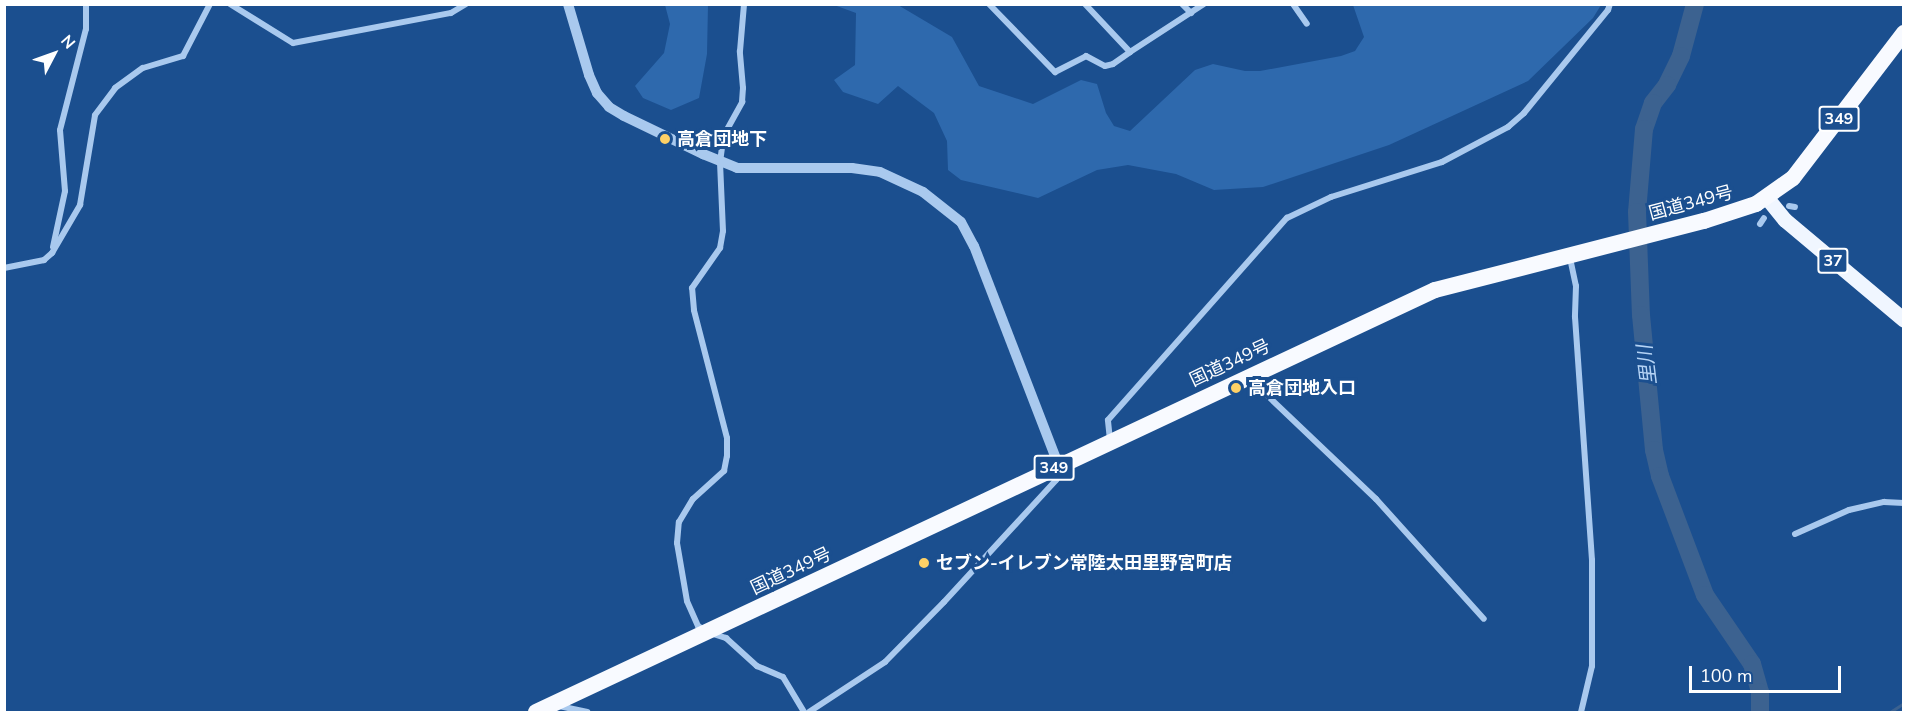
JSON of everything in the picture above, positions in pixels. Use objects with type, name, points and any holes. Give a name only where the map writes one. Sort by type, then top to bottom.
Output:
[{"type":"highway","name":"国道349号","points":[[536,712],[1249,375],[1435,290],[1737,212],[1767,198],[1787,183],[1814,153],[1904,33]]},
{"type":"main road","name":"37","points":[[1767,198],[1785,220],[1904,320]]},
{"type":"street","points":[[52,253],[65,191],[60,130],[86,29],[86,4]]},
{"type":"street","points":[[4,268],[44,260],[52,253],[80,205],[95,115],[115,88],[143,68],[183,56],[210,4]]},
{"type":"street","points":[[230,4],[293,43],[451,13],[466,4]]},
{"type":"street","points":[[568,4],[589,75],[597,93],[609,107],[720,162],[737,168],[852,168],[880,172],[922,192],[961,222],[974,246],[1059,466],[1060,473],[1056,480],[944,602],[885,662],[806,712],[783,677],[757,666],[726,638],[698,626],[687,601],[677,543],[679,522],[687,507],[693,499],[717,480],[724,471],[727,456],[727,438],[694,310],[692,288],[720,248],[723,231],[720,162],[724,135],[742,102],[740,51],[744,4]]},
{"type":"street","points":[[989,4],[1055,72],[1086,56],[1105,66],[1113,64],[1204,4]]},
{"type":"street","points":[[1085,4],[1130,52]]},
{"type":"street","points":[[1182,4],[1191,13]]},
{"type":"street","points":[[1293,4],[1307,24]]},
{"type":"street","points":[[1110,441],[1108,420],[1287,218],[1331,197],[1442,162],[1508,127],[1524,113],[1608,10],[1610,4]]},
{"type":"street","points":[[1575,253],[1575,317],[1592,560],[1592,666],[1581,712]]},
{"type":"street","points":[[1249,375],[1251,382],[1376,499],[1484,619]]},
{"type":"street","points":[[1795,534],[1849,510],[1884,502],[1904,503]]},
{"type":"street","points":[[552,705],[587,712]]},
{"type":"shaded area","points":[[665,5],[708,5],[707,54],[699,98],[671,110],[643,98],[635,86],[664,53],[670,24]]},
{"type":"shaded area","points":[[834,5],[898,5],[952,37],[979,86],[1033,104],[1081,80],[1097,84],[1106,113],[1114,126],[1130,131],[1195,70],[1213,64],[1245,71],[1260,71],[1341,56],[1355,51],[1364,37],[1353,5],[1601,5],[1593,18],[1528,81],[1389,145],[1263,187],[1214,190],[1176,174],[1128,165],[1097,170],[1038,198],[961,180],[948,170],[947,141],[934,113],[898,86],[878,104],[843,92],[834,80],[855,65],[856,13]]},
{"type":"waterway","name":"里川","points":[[1695,4],[1681,56],[1667,85],[1653,103],[1644,129],[1637,212],[1641,315],[1654,450],[1660,476],[1705,595],[1752,664],[1760,692],[1760,712]]},
{"type":"waterway","points":[[1890,712],[1904,703]]},
{"type":"waterway","points":[[1760,712],[1796,712]]},
{"type":"place","name":"高倉団地下","points":[[665,139]]},
{"type":"place","name":"高倉団地入口","points":[[1236,388]]},
{"type":"place","name":"セブン-イレブン常陸太田里野宮町店","points":[[924,563]]}]
